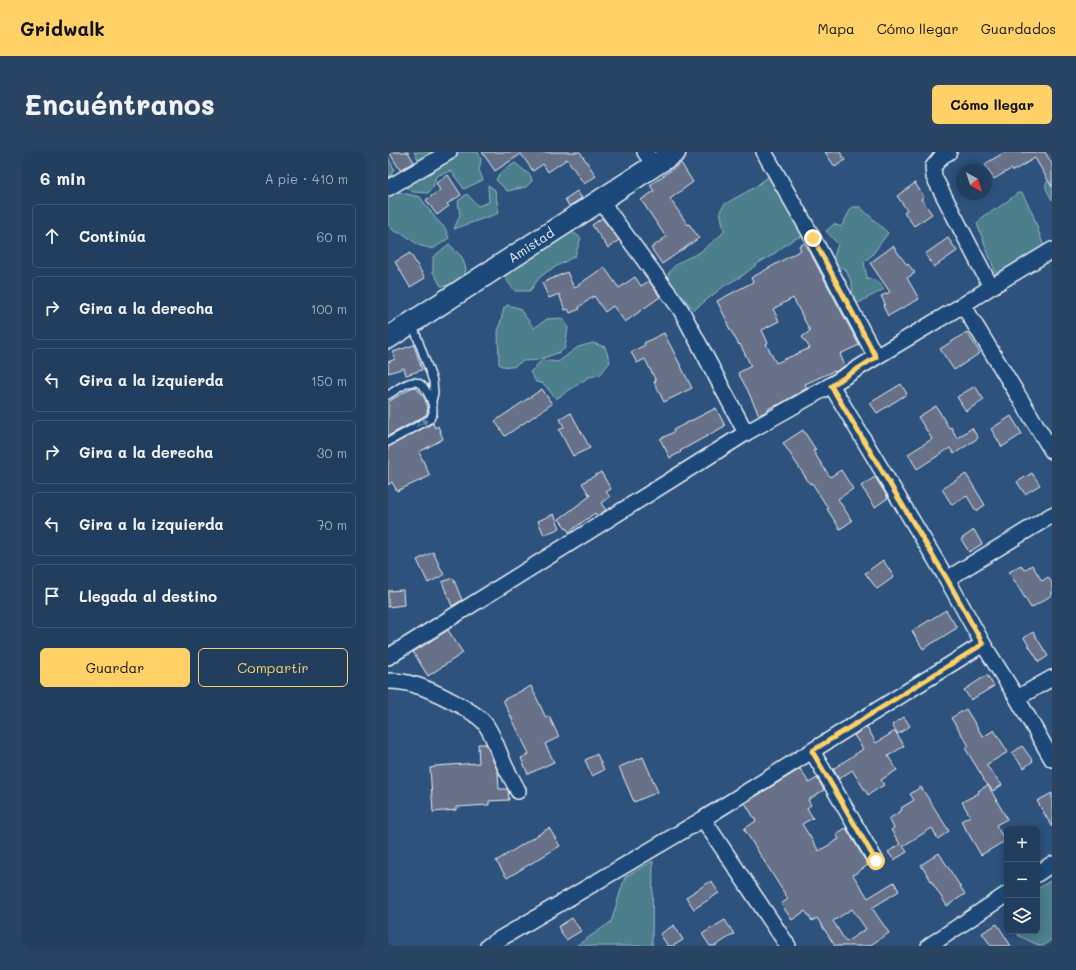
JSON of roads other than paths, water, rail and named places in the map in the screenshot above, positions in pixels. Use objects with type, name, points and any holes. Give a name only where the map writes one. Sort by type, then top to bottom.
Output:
[{"type":"street","points":[[388,188],[449,152]]},
{"type":"street","name":"Amistad","points":[[388,338],[600,200],[650,159],[675,152]]},
{"type":"street","points":[[764,152],[813,238],[876,357]]},
{"type":"street","points":[[949,152],[942,156],[933,167],[934,177],[990,287]]},
{"type":"street","points":[[600,200],[680,310],[746,433]]},
{"type":"street","points":[[388,657],[746,433],[831,386],[1052,250]]},
{"type":"street","points":[[964,305],[1052,452]]},
{"type":"street","points":[[831,386],[947,579],[983,644],[1017,698],[1052,759]]},
{"type":"street","points":[[947,579],[1052,515]]},
{"type":"street","points":[[488,946],[703,819],[983,644]]},
{"type":"street","points":[[1017,698],[1052,678]]},
{"type":"street","points":[[388,681],[399,681],[429,690],[474,714],[486,724],[495,740],[504,763],[518,791]]},
{"type":"street","points":[[812,751],[876,861]]},
{"type":"street","points":[[703,819],[788,946]]},
{"type":"street","points":[[1040,872],[1052,864]]},
{"type":"street","points":[[929,946],[1004,896]]},
{"type":"lane","points":[[388,442],[430,419],[433,414],[433,381],[412,322]]},
{"type":"lane","points":[[388,395],[408,384],[415,382],[421,384],[425,388],[432,401]]}]
